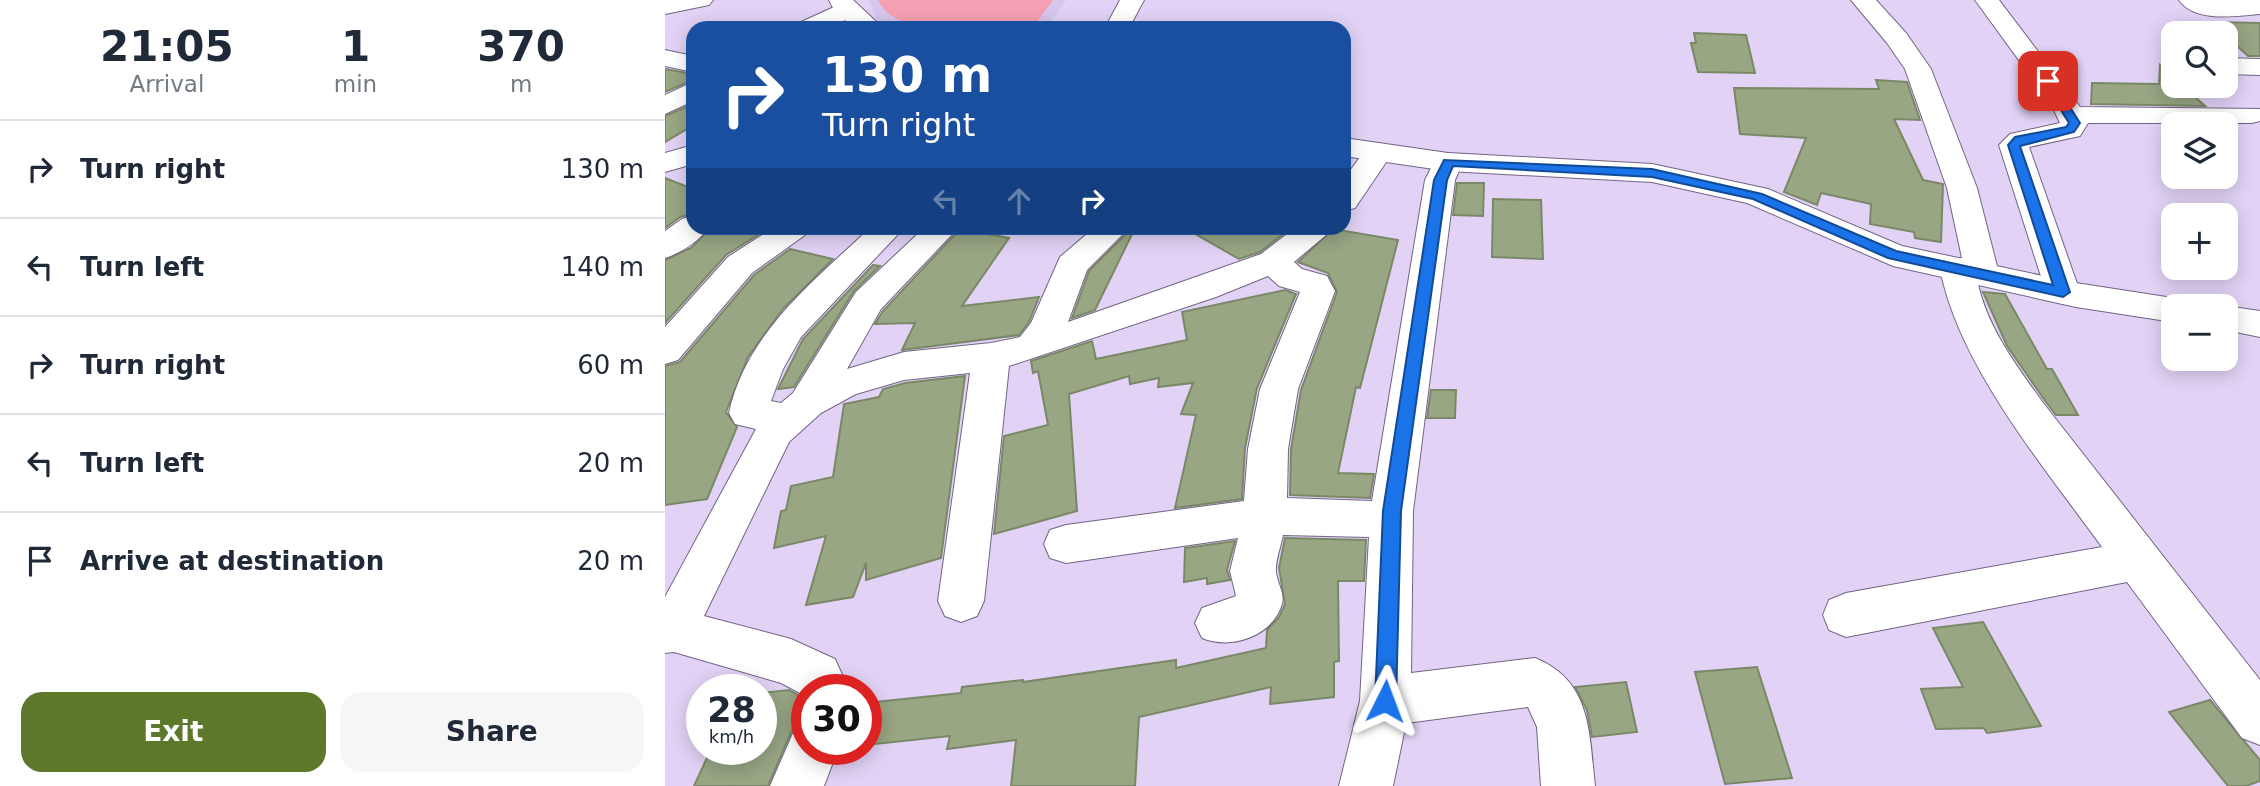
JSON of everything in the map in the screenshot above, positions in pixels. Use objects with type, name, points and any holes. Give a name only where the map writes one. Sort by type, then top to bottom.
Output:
[{"type":"street","points":[[665,7],[701,0]]},
{"type":"street","points":[[1121,21],[1132,0]]},
{"type":"street","points":[[1863,0],[1897,37],[1918,69],[1962,188],[1969,271],[1960,291],[2007,380],[2136,561],[2260,720]]},
{"type":"street","points":[[1987,0],[2072,115],[2074,123],[2070,130],[2020,140],[2014,145],[2063,292]]},
{"type":"street","points":[[2191,0],[2201,6],[2217,9],[2260,7]]},
{"type":"street","points":[[818,21],[843,4],[863,21]]},
{"type":"street","points":[[665,58],[686,62]]},
{"type":"street","points":[[2238,66],[2260,67]]},
{"type":"street","points":[[665,106],[686,94]]},
{"type":"street","points":[[2072,115],[2252,116]]},
{"type":"street","points":[[1351,148],[1448,162],[1652,173],[1757,196],[1893,254],[2063,292],[2161,308]]},
{"type":"street","points":[[1351,191],[1378,152]]},
{"type":"street","points":[[665,163],[686,156]]},
{"type":"street","points":[[1366,786],[1385,701],[1392,511],[1440,180],[1448,162]]},
{"type":"street","points":[[665,247],[686,231]]},
{"type":"street","points":[[665,351],[740,265],[784,235]]},
{"type":"street","points":[[797,411],[749,413],[751,402],[776,346],[788,328],[874,235]]},
{"type":"street","points":[[797,411],[869,301],[934,235]]},
{"type":"street","points":[[1032,347],[1047,329],[1072,265],[1105,235]]},
{"type":"street","points":[[814,674],[791,662],[669,631],[712,556],[774,432],[797,411],[843,384],[904,366],[991,357],[1032,347],[1215,285],[1273,262],[1306,235]]},
{"type":"street","points":[[1219,623],[1248,616],[1260,601],[1253,571],[1265,516],[1268,449],[1279,389],[1318,291],[1315,285],[1291,278],[1273,262]]},
{"type":"street","points":[[2238,320],[2260,324]]},
{"type":"street","points":[[961,601],[991,357]]},
{"type":"street","points":[[1066,544],[1265,516],[1377,519],[1392,511]]},
{"type":"street","points":[[1846,615],[2136,561]]},
{"type":"street","points":[[1385,701],[1535,682],[1548,688],[1558,705],[1568,786]]},
{"type":"street","points":[[797,786],[806,765]]},
{"type":"shaded area","points":[[869,0],[1066,0],[1051,21],[876,19]]},
{"type":"shaded area","points":[[878,0],[1053,0],[1038,21],[902,21],[888,13]]},
{"type":"building","points":[[2238,23],[2260,23],[2260,56],[2248,56],[2238,47]]},
{"type":"building","points":[[1694,33],[1746,35],[1755,73],[1698,72],[1691,43],[1696,43]]},
{"type":"building","points":[[2160,65],[2161,98],[2196,98],[2205,106],[2091,104],[2092,83],[2159,84]]},
{"type":"building","points":[[665,69],[686,73],[686,83],[665,92]]},
{"type":"building","points":[[1876,80],[1907,82],[1920,120],[1894,119],[1923,180],[1943,184],[1941,242],[1915,238],[1914,232],[1870,224],[1871,204],[1821,193],[1817,205],[1784,192],[1806,138],[1740,134],[1734,88],[1879,89]]},
{"type":"building","points":[[686,107],[686,130],[665,142],[665,116]]},
{"type":"building","points":[[665,178],[686,186],[686,216],[665,228]]},
{"type":"building","points":[[1457,183],[1484,183],[1483,216],[1453,215]]},
{"type":"building","points":[[1493,199],[1541,200],[1543,259],[1492,257]]},
{"type":"building","points":[[1351,232],[1398,240],[1360,388],[1356,387],[1338,473],[1374,474],[1370,498],[1290,495],[1291,449],[1301,390],[1337,292],[1328,273],[1298,262],[1327,235],[1351,235]]},
{"type":"building","points":[[704,235],[758,235],[726,255],[665,323],[665,260],[691,248]]},
{"type":"building","points":[[954,235],[1009,238],[962,306],[1039,297],[1029,322],[1019,335],[902,350],[915,323],[875,324],[883,311]]},
{"type":"building","points":[[1125,235],[1132,235],[1095,310],[1072,318],[1089,271]]},
{"type":"building","points":[[1197,235],[1282,235],[1260,252],[1239,259]]},
{"type":"building","points":[[790,249],[833,259],[783,309],[748,357],[726,412],[737,427],[707,499],[665,505],[665,366],[680,362],[754,275]]},
{"type":"building","points":[[873,265],[880,266],[854,291],[794,387],[778,389],[803,339]]},
{"type":"building","points":[[1285,290],[1296,294],[1257,388],[1245,448],[1242,499],[1175,508],[1196,415],[1181,414],[1193,383],[1158,387],[1159,378],[1130,384],[1129,376],[1069,394],[1077,511],[994,534],[1004,436],[1048,425],[1038,371],[1033,373],[1031,361],[1092,341],[1096,359],[1187,340],[1182,312]]},
{"type":"building","points":[[1983,292],[2005,294],[2047,369],[2052,369],[2078,415],[2056,415],[2007,346]]},
{"type":"building","points":[[965,376],[941,558],[866,580],[866,563],[853,597],[806,605],[826,536],[774,548],[781,511],[786,510],[791,486],[833,477],[844,404],[879,397],[883,389],[905,383]]},
{"type":"building","points":[[1431,390],[1456,390],[1455,418],[1427,418]]},
{"type":"building","points":[[1285,538],[1366,540],[1364,581],[1338,581],[1339,661],[1334,662],[1334,697],[1270,704],[1271,687],[1139,717],[1135,786],[1011,786],[1016,740],[947,749],[950,736],[882,743],[882,701],[961,693],[962,687],[1023,682],[1176,660],[1176,668],[1266,648],[1267,630],[1279,617],[1285,604],[1279,568]]},
{"type":"building","points":[[1235,541],[1227,570],[1230,580],[1207,584],[1207,578],[1184,582],[1185,548]]},
{"type":"building","points":[[1983,622],[2041,726],[1987,733],[1984,728],[1936,729],[1921,689],[1963,687],[1933,628]]},
{"type":"building","points":[[1757,667],[1792,778],[1725,784],[1695,672]]},
{"type":"building","points":[[1626,682],[1637,732],[1592,737],[1587,710],[1575,687]]},
{"type":"building","points":[[777,691],[791,691],[791,732],[777,765]]},
{"type":"building","points":[[2210,700],[2260,760],[2260,781],[2246,786],[2228,786],[2169,712]]},
{"type":"building","points":[[704,765],[777,765],[768,786],[694,786]]},
{"type":"route","points":[[1385,701],[1392,511],[1440,180],[1448,162],[1652,173],[1757,196],[1893,254],[2063,292],[2014,145],[2020,140],[2070,130],[2074,123],[2072,115],[2048,81]]}]
